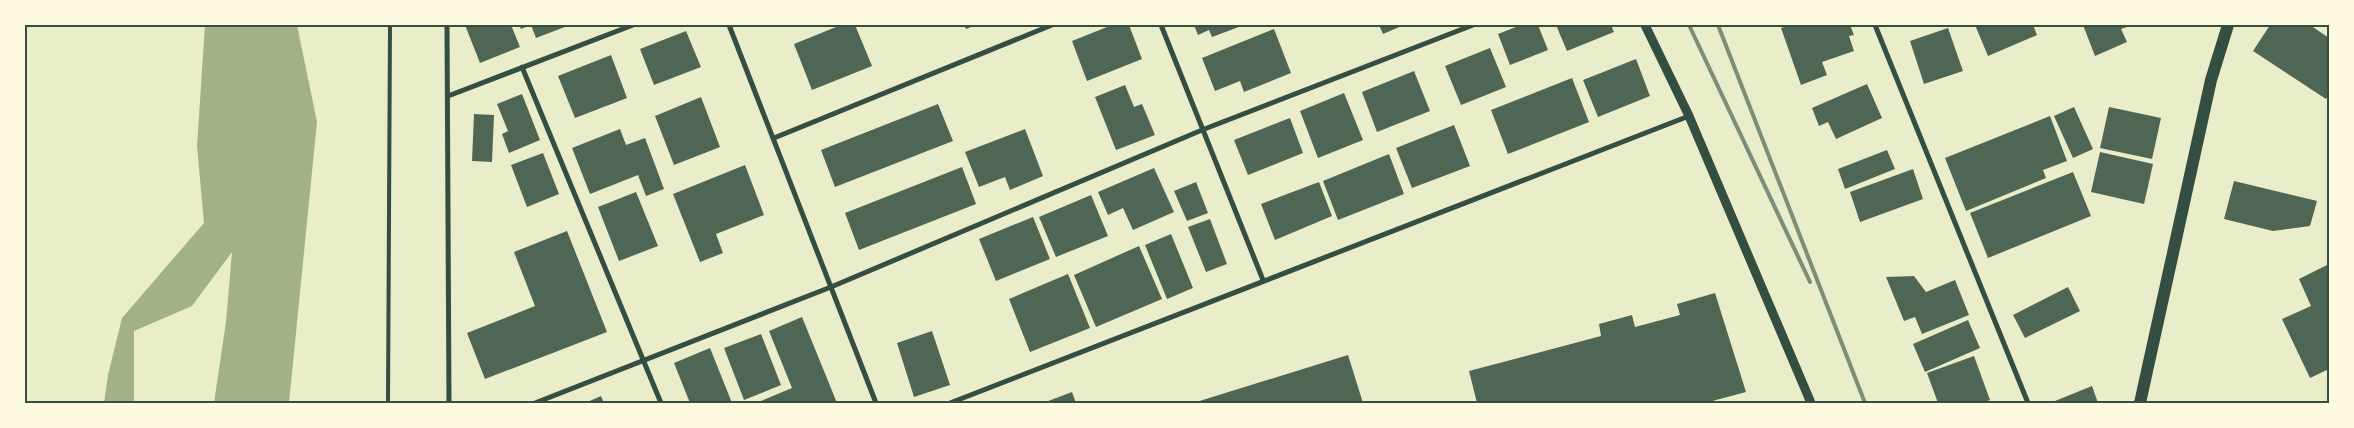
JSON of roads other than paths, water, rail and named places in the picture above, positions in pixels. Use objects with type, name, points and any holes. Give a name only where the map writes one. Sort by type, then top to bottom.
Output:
[{"type":"main road","points":[[2140,403],[2211,80],[2228,25]]},
{"type":"street","points":[[446,25],[449,403]]},
{"type":"street","points":[[448,96],[633,25]]},
{"type":"street","points":[[729,25],[876,403]]},
{"type":"street","points":[[774,138],[1052,25]]},
{"type":"street","points":[[1161,25],[1262,280]]},
{"type":"street","points":[[535,403],[643,359],[831,287],[1202,130],[1473,25]]},
{"type":"street","points":[[1645,25],[1689,116],[1811,403]]},
{"type":"street","points":[[1875,25],[2028,403]]},
{"type":"street","points":[[522,67],[661,403]]},
{"type":"street","points":[[950,403],[1262,280],[1689,116]]},
{"type":"lane","points":[[388,403],[390,25]]},
{"type":"railway","points":[[1689,25],[1810,282]]},
{"type":"railway","points":[[1718,25],[1865,403]]}]
